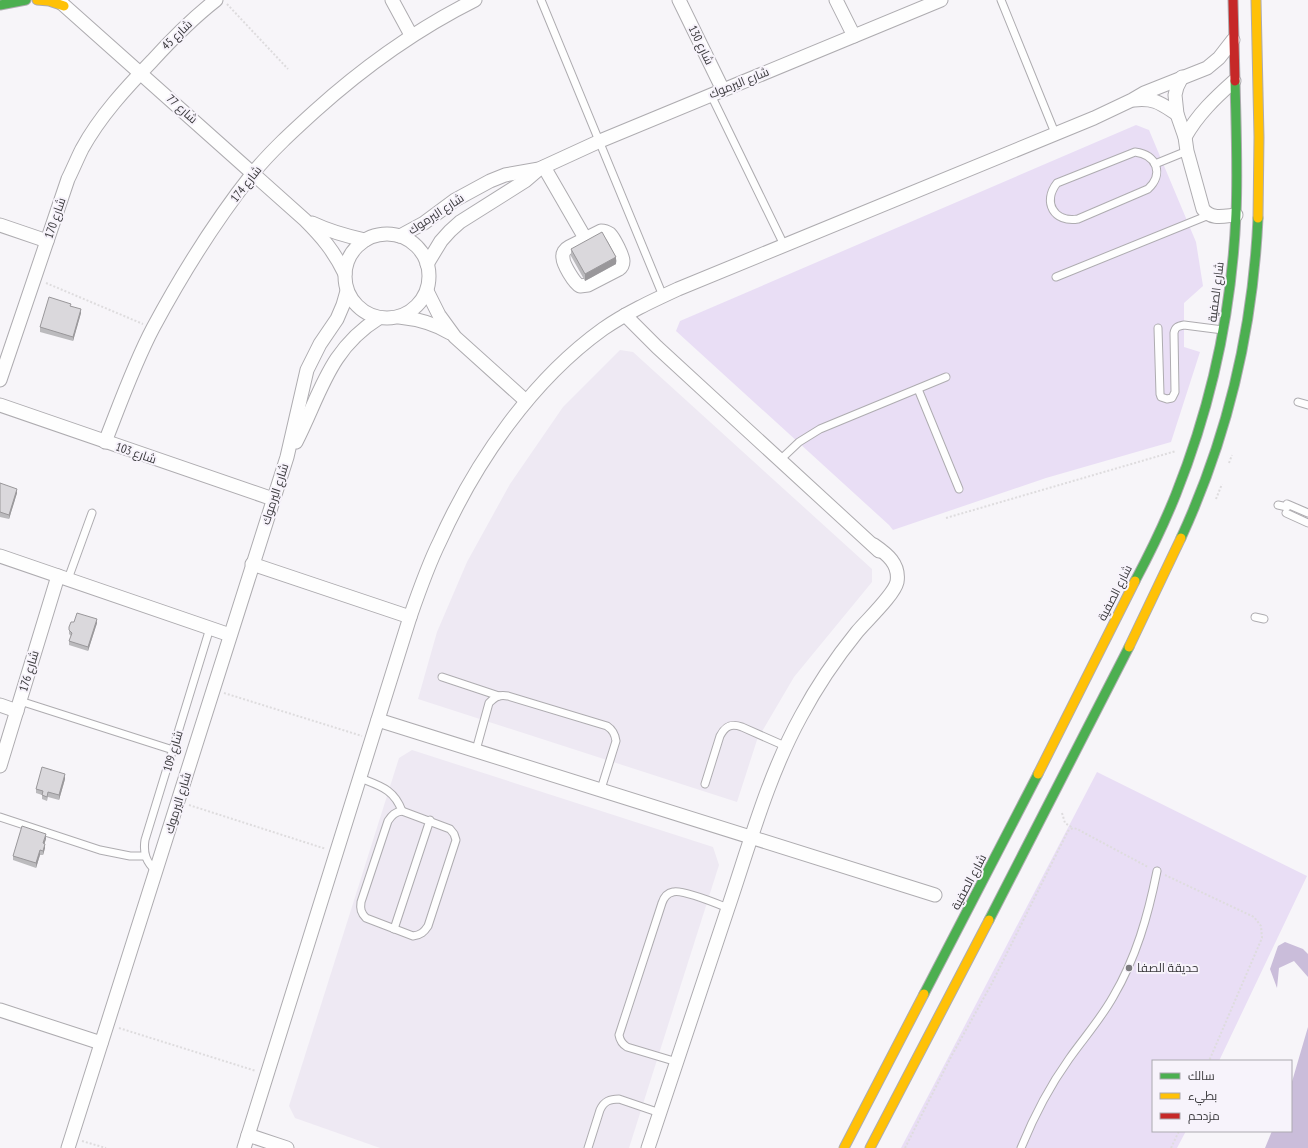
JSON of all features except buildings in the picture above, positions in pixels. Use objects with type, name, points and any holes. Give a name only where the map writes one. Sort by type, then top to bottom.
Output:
[{"type":"main road","points":[[0,5],[26,0]]},
{"type":"main road","points":[[37,0],[61,3]]},
{"type":"main road","name":"شارع الصفية","points":[[844,1148],[1075,702],[1154,544],[1176,494],[1193,446],[1210,390],[1223,330],[1230,284],[1236,215],[1237,170],[1233,0]]},
{"type":"main road","points":[[870,1148],[1058,786],[1158,587],[1194,510],[1220,437],[1225,395],[1245,333],[1253,286],[1258,237],[1260,138],[1256,0]]},
{"type":"main road","points":[[1210,390],[1225,395]]},
{"type":"street","name":"شارع 45","points":[[140,72],[176,36],[216,0]]},
{"type":"street","points":[[392,0],[411,35]]},
{"type":"street","name":"شارع 174","points":[[105,442],[153,329],[200,249],[253,173],[291,132],[370,64],[411,35],[475,0]]},
{"type":"street","name":"شارع 130","points":[[679,0],[723,90]]},
{"type":"street","points":[[836,0],[854,36]]},
{"type":"street","name":"شارع اليرموك","points":[[428,264],[441,241],[460,222],[525,181],[542,168],[600,141],[941,0]]},
{"type":"street","name":"شارع 77","points":[[61,3],[305,220],[329,245],[338,259],[344,274]]},
{"type":"street","points":[[244,1148],[410,617],[424,578],[437,546],[458,503],[479,468],[526,401],[562,363],[603,329],[625,315],[663,296],[1055,133],[1182,77],[1207,68],[1213,64],[1233,40]]},
{"type":"street","name":"شارع 170","points":[[0,380],[68,179],[82,149],[100,121],[140,72]]},
{"type":"street","points":[[1182,77],[1175,95],[1177,114],[1185,137],[1203,209],[1209,215],[1214,216],[1236,215]]},
{"type":"street","points":[[1185,137],[1194,122],[1209,104],[1234,80]]},
{"type":"street","points":[[1132,100],[1150,99],[1177,114]]},
{"type":"street","points":[[542,168],[585,238]]},
{"type":"street","name":"شارع اليرموك","points":[[400,236],[424,223],[455,200],[490,181],[505,175],[542,168]]},
{"type":"street","name":"شارع 77","points":[[305,220],[325,229],[365,240]]},
{"type":"street","points":[[0,225],[47,241]]},
{"type":"street","points":[[601,231],[610,234],[621,254],[623,262],[619,269],[584,286],[576,284],[562,258],[565,249],[585,238],[601,231]]},
{"type":"street","points":[[388,234],[400,236],[417,246],[428,264],[429,273],[427,291],[416,308],[408,314],[389,319],[379,318],[363,311],[354,302],[347,291],[344,274],[346,264],[357,246],[365,240],[376,235],[388,234]]},
{"type":"street","name":"شارع اليرموك","points":[[70,1143],[287,457],[307,370],[320,344],[337,319],[347,291]]},
{"type":"street","points":[[427,291],[439,316],[455,337]]},
{"type":"street","points":[[625,315],[657,347],[874,546],[889,556],[896,568],[896,583],[894,590],[858,631],[837,658],[804,710],[785,746],[751,838],[648,1148]]},
{"type":"street","points":[[399,317],[428,322],[455,337],[526,401]]},
{"type":"street","name":"شارع اليرموك","points":[[287,457],[303,428],[319,391],[342,351],[366,326],[379,318]]},
{"type":"street","name":"شارع 103","points":[[0,405],[273,499]]},
{"type":"street","points":[[0,556],[230,635]]},
{"type":"street","points":[[252,564],[410,617]]},
{"type":"street","name":"شارع 176","points":[[0,766],[63,577]]},
{"type":"street","points":[[0,705],[19,706]]},
{"type":"street","points":[[378,720],[601,789],[751,838],[935,894]]},
{"type":"street","points":[[0,1010],[101,1043]]},
{"type":"street","points":[[248,1135],[286,1148]]},
{"type":"lane","points":[[542,0],[663,296]]},
{"type":"lane","points":[[1000,0],[1055,133]]},
{"type":"lane","points":[[711,95],[784,245]]},
{"type":"lane","points":[[1155,164],[1188,151]]},
{"type":"lane","points":[[1135,152],[1143,153],[1150,157],[1155,164],[1157,171],[1156,178],[1148,189],[1078,219],[1070,220],[1062,218],[1055,213],[1051,206],[1050,198],[1052,190],[1057,183],[1065,179],[1135,152]]},
{"type":"lane","points":[[1056,277],[1209,215]]},
{"type":"lane","points":[[1158,328],[1160,394],[1167,400],[1172,398],[1175,392],[1174,333],[1176,327],[1184,325],[1223,330]]},
{"type":"lane","points":[[780,460],[799,442],[820,429],[946,377]]},
{"type":"lane","points":[[918,389],[959,489]]},
{"type":"lane","points":[[1298,402],[1308,405]]},
{"type":"lane","points":[[1278,505],[1308,513]]},
{"type":"lane","points":[[1287,508],[1308,523]]},
{"type":"lane","points":[[63,577],[92,513]]},
{"type":"lane","points":[[1255,617],[1264,619]]},
{"type":"lane","name":"شارع 109","points":[[145,856],[145,840],[210,628]]},
{"type":"lane","points":[[442,677],[498,696],[508,696],[607,726],[612,730],[616,741],[601,789]]},
{"type":"lane","points":[[476,750],[489,703],[498,696]]},
{"type":"lane","points":[[19,706],[173,750]]},
{"type":"lane","points":[[705,784],[720,736],[723,730],[728,726],[735,725],[742,727],[785,746]]},
{"type":"lane","points":[[360,778],[390,792],[400,804],[402,811]]},
{"type":"lane","points":[[402,811],[430,820],[450,829],[456,840],[428,926],[420,935],[413,936],[366,918],[362,914],[360,908],[388,821],[396,812],[402,811]]},
{"type":"lane","points":[[0,817],[100,850],[130,856],[145,856],[149,864],[156,871]]},
{"type":"lane","points":[[394,929],[430,820]]},
{"type":"lane","points":[[1022,1148],[1035,1116],[1049,1090],[1069,1059],[1098,1020],[1125,976],[1144,928],[1157,871]]},
{"type":"lane","points":[[677,1062],[628,1047],[620,1040],[619,1035],[662,903],[668,894],[678,891],[728,908]]},
{"type":"lane","points":[[588,1148],[600,1110],[603,1104],[607,1101],[613,1099],[619,1100],[660,1113]]},
{"type":"path","points":[[224,0],[288,69]]},
{"type":"path","points":[[34,278],[153,329]]},
{"type":"path","points":[[946,518],[1193,446]]},
{"type":"path","points":[[213,689],[372,739]]},
{"type":"path","points":[[178,801],[336,853]]},
{"type":"path","points":[[905,1148],[952,1056],[991,985],[1068,831],[1073,828],[1077,828],[1157,871],[1254,917],[1261,926],[1262,938],[1209,1060]]},
{"type":"path","points":[[107,1025],[267,1075]]},
{"type":"path","points":[[1171,1148],[1179,1132]]},
{"type":"path","points":[[70,1143],[106,1148]]},
{"type":"shaded area","points":[[1136,125],[1149,130],[1196,242],[1203,286],[1184,303],[1184,347],[1200,352],[1171,442],[1046,478],[893,530],[676,331],[680,321]]},
{"type":"shaded area","points":[[620,350],[633,352],[872,569],[872,582],[794,677],[757,740],[737,802],[418,699],[437,632],[467,562],[510,484],[563,407]]},
{"type":"shaded area","points":[[412,750],[713,847],[719,865],[629,1148],[380,1148],[295,1118],[289,1106],[399,758]]},
{"type":"shaded area","name":"حديقة الصفا","points":[[1097,772],[1307,876],[1219,1060],[1152,1060],[1152,1132],[1185,1132],[1177,1148],[901,1148]]},
{"type":"shaded area","points":[[1285,942],[1303,949],[1308,954],[1308,977],[1294,961],[1279,968],[1277,988],[1270,969],[1278,946]]},
{"type":"shaded area","points":[[1308,1027],[1308,1148],[1265,1148],[1272,1132],[1292,1132],[1292,1082]]},
{"type":"traffic: fast","points":[[0,5],[26,0]]},
{"type":"traffic: fast","points":[[1135,581],[1167,516],[1176,494],[1200,426],[1218,357],[1230,285],[1234,250],[1237,164],[1235,81]]},
{"type":"traffic: fast","points":[[1181,538],[1212,461],[1235,382],[1244,341],[1250,300],[1258,218]]},
{"type":"traffic: fast","points":[[989,920],[1129,647]]},
{"type":"traffic: fast","points":[[924,994],[1038,774]]},
{"type":"traffic: slow","points":[[37,0],[49,1],[64,6]]},
{"type":"traffic: slow","points":[[1256,0],[1259,137],[1258,218]]},
{"type":"traffic: slow","points":[[1129,647],[1181,538]]},
{"type":"traffic: slow","points":[[1038,774],[1135,581]]},
{"type":"traffic: slow","points":[[870,1148],[989,920]]},
{"type":"traffic: slow","points":[[844,1148],[924,994]]},
{"type":"traffic: jam","points":[[1233,0],[1235,81]]},
{"type":"place","name":"حديقة الصفا","points":[[1129,968]]}]
